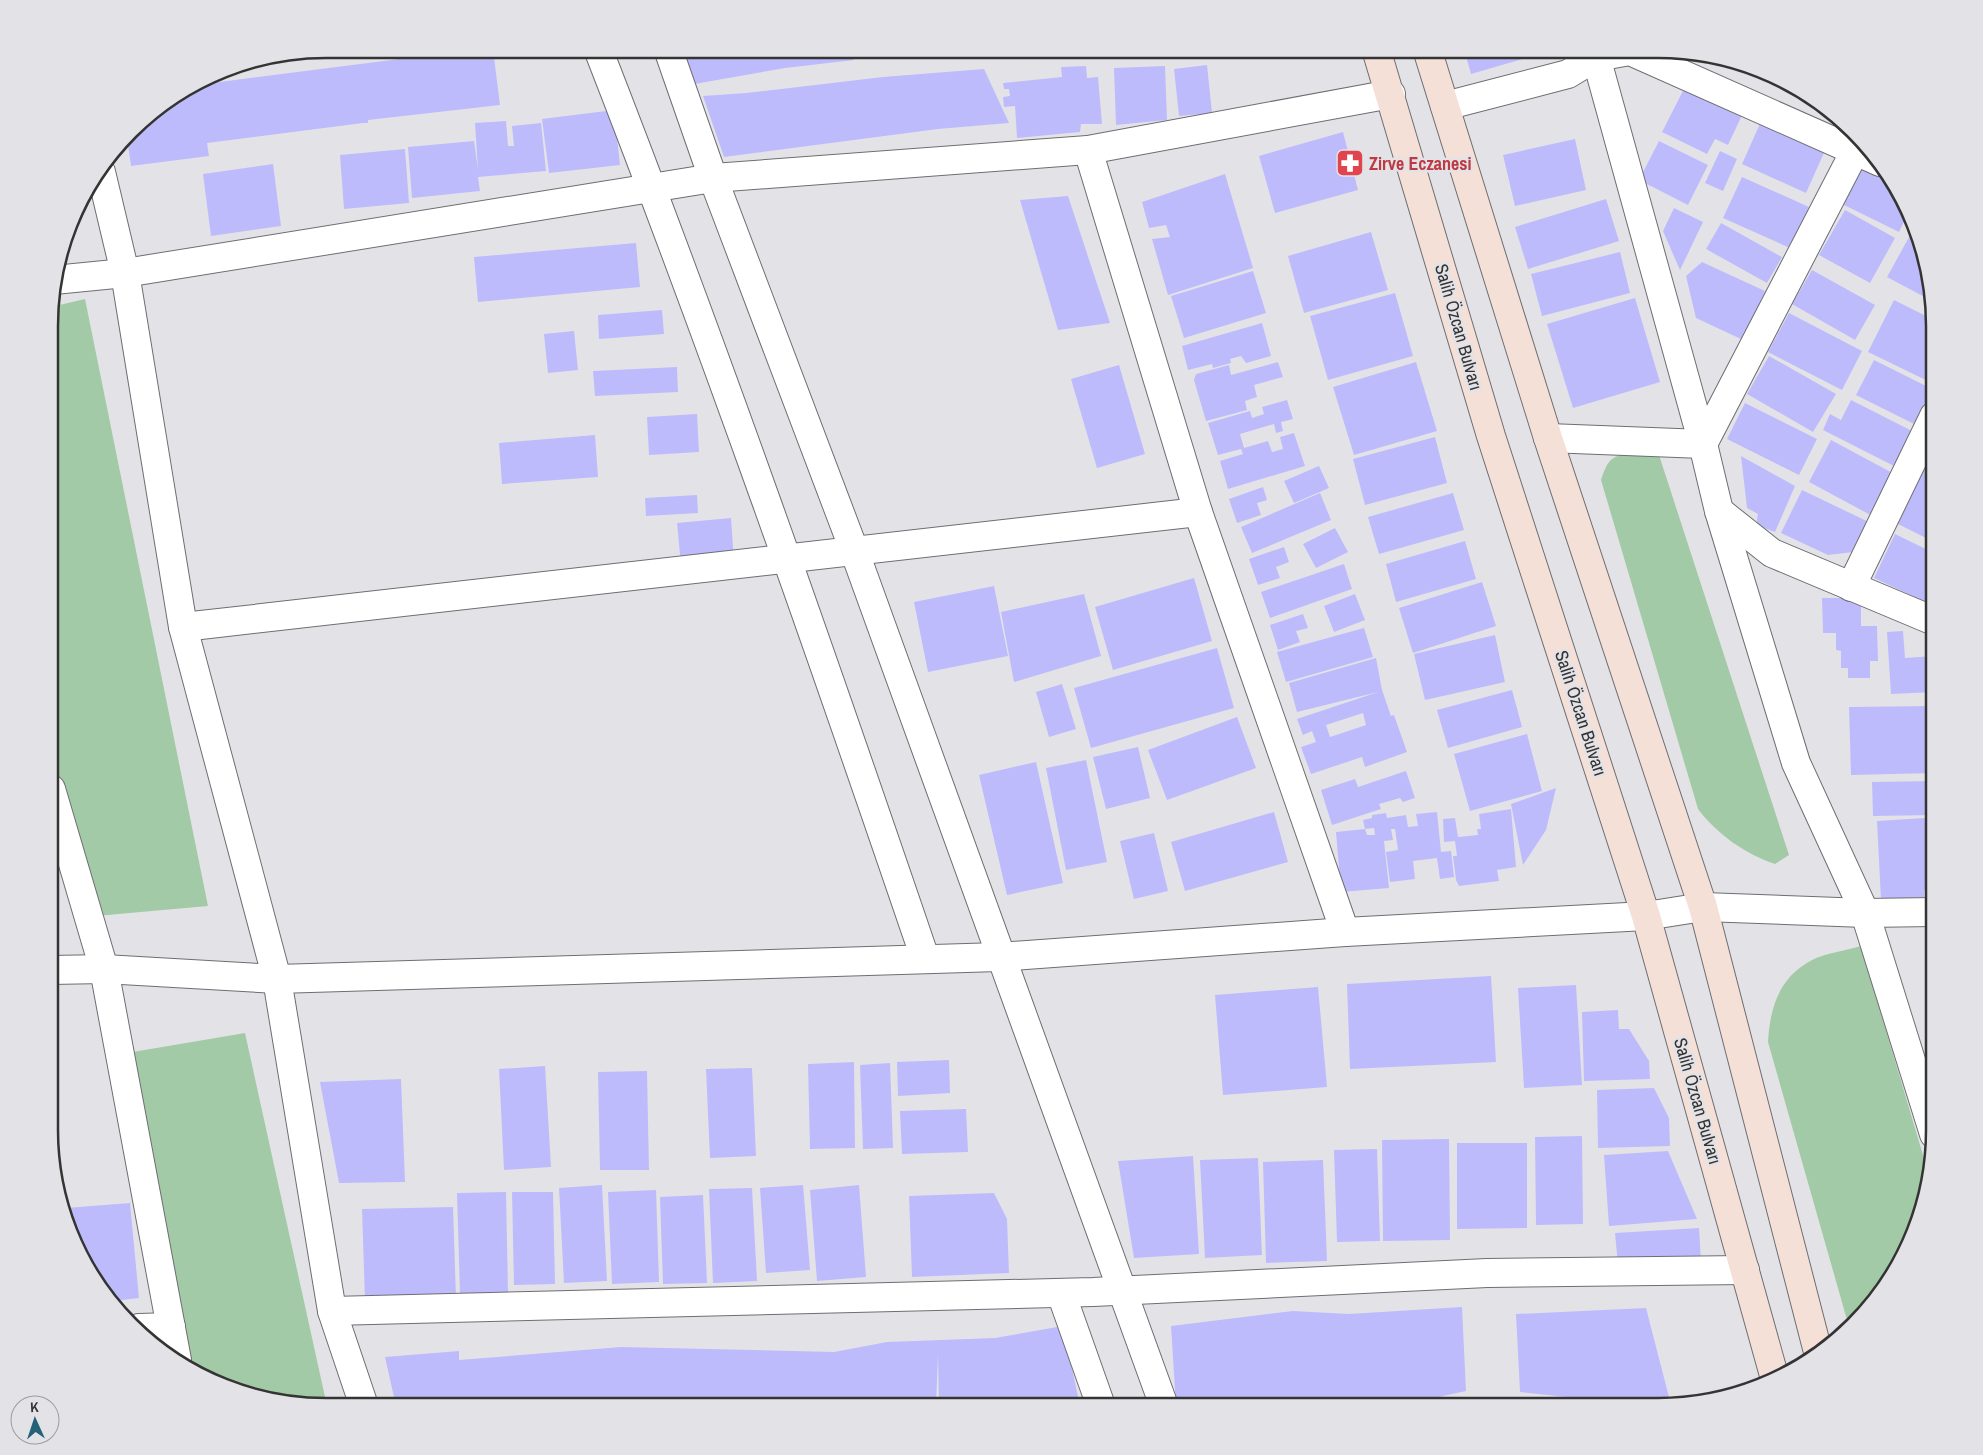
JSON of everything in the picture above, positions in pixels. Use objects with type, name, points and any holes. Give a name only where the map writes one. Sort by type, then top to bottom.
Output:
[{"type":"main road","name":"Salih Özcan Bulvarı","points":[[1379,57],[1491,436],[1646,916],[1773,1371]]},
{"type":"main road","points":[[1430,57],[1548,438],[1703,907],[1816,1345]]},
{"type":"street","points":[[601,57],[652,188],[788,558],[925,958]]},
{"type":"street","points":[[671,57],[713,178],[854,550],[1161,1398]]},
{"type":"street","points":[[1445,106],[1568,74],[1591,57]]},
{"type":"street","points":[[1597,57],[1703,444],[1719,511],[1796,763],[1865,913],[1926,1108]]},
{"type":"street","points":[[1644,57],[1864,155]]},
{"type":"street","points":[[62,279],[125,273],[713,178],[1088,150],[1391,94]]},
{"type":"street","points":[[1088,150],[1198,512],[1344,932]]},
{"type":"street","points":[[1703,444],[1855,151]]},
{"type":"street","points":[[102,178],[125,273],[183,627],[277,979],[332,1310],[361,1398]]},
{"type":"street","points":[[1851,587],[1926,432]]},
{"type":"street","points":[[1548,438],[1703,444]]},
{"type":"street","points":[[1719,511],[1772,553],[1926,618]]},
{"type":"street","points":[[183,627],[1198,512]]},
{"type":"street","points":[[57,809],[104,969],[175,1351]]},
{"type":"street","points":[[57,970],[104,969],[277,979],[1000,957],[1344,932],[1646,916],[1703,907],[1865,913],[1926,912]]},
{"type":"street","points":[[332,1310],[1061,1293],[1486,1273],[1745,1270]]},
{"type":"street","points":[[1061,1293],[1098,1398]]},
{"type":"street","points":[[146,1328],[171,1327]]},
{"type":"green space","points":[[85,299],[208,906],[85,917],[57,775],[58,305]]},
{"type":"green space","points":[[1639,453],[1659,455],[1789,855],[1775,864],[1753,855],[1732,842],[1714,827],[1698,809],[1601,480],[1607,466],[1614,458]]},
{"type":"green space","points":[[1861,946],[1924,1158],[1916,1199],[1898,1248],[1890,1264],[1870,1293],[1847,1319],[1768,1042],[1774,1006],[1784,984],[1801,967],[1812,960]]},
{"type":"green space","points":[[245,1033],[325,1398],[291,1395],[256,1388],[223,1377],[186,1358],[121,1054]]},
{"type":"building","points":[[415,57],[494,57],[500,105],[368,120],[368,123],[207,143],[209,156],[131,166],[128,145],[136,136],[162,113],[191,93],[212,83]]},
{"type":"building","points":[[684,57],[853,57],[854,60],[785,68],[689,85]]},
{"type":"building","points":[[1466,57],[1530,57],[1471,74]]},
{"type":"building","points":[[1207,65],[1212,113],[1179,116],[1174,69]]},
{"type":"building","points":[[1086,66],[1087,78],[1098,77],[1102,124],[1081,124],[1080,132],[1017,138],[1015,106],[1004,107],[1003,97],[1010,96],[1009,89],[1004,89],[1003,83],[1062,77],[1061,67]]},
{"type":"building","points":[[1165,66],[1167,120],[1116,125],[1114,68]]},
{"type":"building","points":[[984,69],[1009,123],[938,129],[724,157],[703,96],[746,93],[883,77]]},
{"type":"building","points":[[1687,83],[1744,111],[1728,145],[1715,139],[1707,154],[1662,132]]},
{"type":"building","points":[[614,110],[620,165],[549,173],[542,119]]},
{"type":"building","points":[[1763,117],[1827,146],[1806,193],[1742,164]]},
{"type":"building","points":[[506,121],[508,146],[514,146],[512,126],[541,123],[546,171],[478,177],[480,191],[412,198],[408,147],[474,141],[478,170],[475,123]]},
{"type":"building","points":[[1343,132],[1358,190],[1275,213],[1259,156]]},
{"type":"building","points":[[1575,139],[1586,190],[1515,206],[1503,155]]},
{"type":"building","points":[[1659,141],[1708,165],[1688,205],[1639,180]]},
{"type":"building","points":[[405,149],[409,203],[344,209],[340,155]]},
{"type":"building","points":[[1720,151],[1737,159],[1723,191],[1705,183]]},
{"type":"building","points":[[273,164],[281,226],[211,236],[203,174]]},
{"type":"building","points":[[1862,164],[1876,171],[1890,192],[1904,221],[1899,232],[1842,204]]},
{"type":"building","points":[[1225,174],[1253,268],[1168,295],[1152,239],[1170,237],[1166,225],[1149,228],[1142,202]]},
{"type":"building","points":[[1742,177],[1809,207],[1790,248],[1723,218]]},
{"type":"building","points":[[1068,196],[1110,323],[1058,330],[1020,200]]},
{"type":"building","points":[[1606,199],[1619,241],[1528,269],[1515,227]]},
{"type":"building","points":[[1674,208],[1703,222],[1680,270],[1663,231]]},
{"type":"building","points":[[1845,210],[1895,238],[1870,283],[1819,255]]},
{"type":"building","points":[[1721,223],[1782,257],[1767,283],[1706,249]]},
{"type":"building","points":[[1371,232],[1388,290],[1304,313],[1288,256]]},
{"type":"building","points":[[1910,236],[1920,273],[1924,297],[1887,277]]},
{"type":"building","points":[[636,243],[640,287],[478,302],[474,257]]},
{"type":"building","points":[[1620,252],[1630,293],[1542,316],[1531,274]]},
{"type":"building","points":[[1702,262],[1765,291],[1743,340],[1696,318],[1686,276]]},
{"type":"building","points":[[1812,270],[1875,305],[1855,340],[1792,304]]},
{"type":"building","points":[[1253,271],[1266,313],[1184,338],[1171,296]]},
{"type":"building","points":[[1395,293],[1413,356],[1328,380],[1310,316]]},
{"type":"building","points":[[1635,298],[1660,382],[1573,408],[1547,324]]},
{"type":"building","points":[[1894,300],[1925,316],[1926,380],[1868,352]]},
{"type":"building","points":[[662,310],[664,334],[599,339],[598,315]]},
{"type":"building","points":[[1789,313],[1862,351],[1842,390],[1768,352]]},
{"type":"building","points":[[1262,323],[1271,356],[1246,363],[1241,356],[1230,359],[1231,363],[1213,368],[1212,364],[1188,370],[1182,346]]},
{"type":"building","points":[[574,331],[578,370],[548,373],[544,334]]},
{"type":"building","points":[[1769,356],[1836,394],[1813,432],[1747,394]]},
{"type":"building","points":[[1874,360],[1926,386],[1926,401],[1914,424],[1856,395]]},
{"type":"building","points":[[1278,362],[1283,377],[1254,385],[1257,397],[1245,401],[1247,410],[1206,421],[1194,380],[1196,374],[1229,365],[1231,375]]},
{"type":"building","points":[[1416,362],[1437,431],[1354,455],[1333,387]]},
{"type":"building","points":[[1119,365],[1145,454],[1097,468],[1071,379]]},
{"type":"building","points":[[677,367],[678,392],[595,396],[593,371]]},
{"type":"building","points":[[1287,400],[1293,419],[1281,422],[1283,431],[1276,433],[1274,424],[1240,434],[1244,448],[1268,441],[1272,452],[1283,449],[1280,437],[1294,433],[1305,466],[1228,489],[1220,461],[1243,454],[1241,449],[1218,455],[1208,423],[1250,411],[1252,418],[1264,414],[1262,407]]},
{"type":"building","points":[[1851,400],[1916,433],[1898,468],[1823,430],[1830,414],[1841,420]]},
{"type":"building","points":[[1745,403],[1817,439],[1799,475],[1727,439]]},
{"type":"building","points":[[697,414],[699,452],[649,455],[647,417]]},
{"type":"building","points":[[595,435],[598,477],[502,484],[499,443]]},
{"type":"building","points":[[1435,437],[1447,483],[1365,505],[1353,459]]},
{"type":"building","points":[[1831,440],[1900,477],[1878,519],[1809,482]]},
{"type":"building","points":[[1741,456],[1795,486],[1775,532],[1756,525],[1758,514],[1747,508]]},
{"type":"building","points":[[1319,466],[1329,488],[1294,503],[1284,481]]},
{"type":"building","points":[[1918,467],[1926,470],[1926,538],[1892,521]]},
{"type":"building","points":[[1263,487],[1267,500],[1257,503],[1261,515],[1237,523],[1229,499]]},
{"type":"building","points":[[1802,490],[1875,525],[1862,551],[1828,555],[1781,533]]},
{"type":"building","points":[[1320,493],[1331,520],[1252,553],[1241,527]]},
{"type":"building","points":[[1453,493],[1464,530],[1379,554],[1368,517]]},
{"type":"building","points":[[697,495],[698,513],[646,516],[645,498]]},
{"type":"building","points":[[731,518],[734,561],[681,565],[677,523]]},
{"type":"building","points":[[1335,528],[1348,552],[1316,568],[1303,544]]},
{"type":"building","points":[[1895,534],[1926,549],[1926,602],[1874,578]]},
{"type":"building","points":[[1465,541],[1476,579],[1396,602],[1386,564]]},
{"type":"building","points":[[1284,547],[1289,562],[1276,567],[1280,578],[1258,585],[1249,559]]},
{"type":"building","points":[[1344,564],[1352,589],[1270,618],[1261,592]]},
{"type":"building","points":[[1194,578],[1212,641],[1113,670],[1095,607]]},
{"type":"building","points":[[1482,582],[1496,626],[1413,653],[1399,608]]},
{"type":"building","points":[[994,586],[1008,656],[928,672],[914,602]]},
{"type":"building","points":[[1084,594],[1101,656],[1014,682],[1001,612]]},
{"type":"building","points":[[1355,594],[1365,620],[1334,632],[1324,606]]},
{"type":"building","points":[[1822,598],[1861,598],[1861,626],[1877,626],[1878,661],[1870,661],[1870,678],[1848,678],[1848,668],[1841,668],[1841,651],[1836,650],[1836,633],[1823,633]]},
{"type":"building","points":[[1303,614],[1308,628],[1296,631],[1300,642],[1278,650],[1270,625]]},
{"type":"building","points":[[1364,628],[1373,657],[1286,682],[1277,652]]},
{"type":"building","points":[[1903,631],[1905,658],[1926,657],[1926,692],[1891,694],[1887,632]]},
{"type":"building","points":[[1495,635],[1505,682],[1425,700],[1414,654]]},
{"type":"building","points":[[1217,648],[1234,708],[1091,748],[1074,688]]},
{"type":"building","points":[[1376,658],[1382,690],[1391,716],[1394,715],[1407,752],[1365,767],[1362,757],[1311,774],[1301,747],[1316,742],[1312,731],[1303,735],[1297,719],[1378,692],[1297,712],[1289,683]],"holes":[[[1363,713],[1366,725],[1330,737],[1326,725]]]},
{"type":"building","points":[[1062,684],[1076,729],[1049,737],[1036,692]]},
{"type":"building","points":[[1512,690],[1522,727],[1448,748],[1437,710]]},
{"type":"building","points":[[1926,706],[1926,773],[1851,775],[1849,707]]},
{"type":"building","points":[[1237,717],[1256,768],[1167,800],[1148,750]]},
{"type":"building","points":[[1527,734],[1542,791],[1470,811],[1454,754]]},
{"type":"building","points":[[1138,747],[1150,798],[1106,809],[1093,757]]},
{"type":"building","points":[[1086,760],[1107,862],[1066,870],[1046,768]]},
{"type":"building","points":[[1036,762],[1063,883],[1007,895],[979,775]]},
{"type":"building","points":[[1406,771],[1415,798],[1403,802],[1400,798],[1379,804],[1381,809],[1332,825],[1321,790],[1355,779],[1358,787]]},
{"type":"building","points":[[1926,781],[1926,815],[1873,816],[1872,782]]},
{"type":"building","points":[[1556,788],[1546,830],[1523,865],[1511,804]]},
{"type":"building","points":[[1511,809],[1516,867],[1497,870],[1499,881],[1459,886],[1456,880],[1453,856],[1457,856],[1455,841],[1444,842],[1443,819],[1455,818],[1458,837],[1478,835],[1477,829],[1481,829],[1479,814]]},
{"type":"building","points":[[1274,812],[1288,862],[1185,891],[1171,842]]},
{"type":"building","points":[[1437,812],[1441,852],[1451,851],[1454,877],[1440,879],[1437,858],[1413,861],[1415,879],[1390,882],[1386,852],[1398,850],[1395,829],[1391,829],[1393,840],[1384,841],[1389,888],[1341,892],[1336,832],[1365,829],[1363,820],[1372,818],[1372,815],[1386,813],[1387,818],[1406,815],[1408,827],[1418,826],[1416,814]],"holes":[[[1374,828],[1375,835],[1367,835],[1365,829]]]},
{"type":"building","points":[[1925,818],[1926,890],[1924,890],[1924,897],[1881,900],[1877,821]]},
{"type":"building","points":[[1154,833],[1168,891],[1134,899],[1120,841]]},
{"type":"building","points":[[1491,976],[1496,1062],[1350,1069],[1347,984]]},
{"type":"building","points":[[1576,985],[1582,1085],[1524,1088],[1518,988]]},
{"type":"building","points":[[1318,987],[1327,1087],[1223,1095],[1215,995]]},
{"type":"building","points":[[1618,1010],[1619,1029],[1629,1029],[1649,1061],[1650,1079],[1584,1081],[1582,1012]]},
{"type":"building","points":[[949,1060],[950,1093],[898,1096],[897,1062]]},
{"type":"building","points":[[854,1062],[855,1148],[810,1149],[808,1064]]},
{"type":"building","points":[[890,1063],[893,1148],[863,1149],[860,1065]]},
{"type":"building","points":[[545,1066],[551,1167],[504,1170],[499,1069]]},
{"type":"building","points":[[752,1068],[756,1156],[710,1158],[706,1069]]},
{"type":"building","points":[[647,1071],[649,1170],[600,1170],[598,1072]]},
{"type":"building","points":[[401,1079],[405,1182],[339,1183],[320,1082]]},
{"type":"building","points":[[1654,1088],[1669,1118],[1670,1146],[1598,1148],[1597,1090]]},
{"type":"building","points":[[966,1109],[968,1152],[902,1154],[900,1111]]},
{"type":"building","points":[[1582,1136],[1583,1224],[1536,1225],[1535,1137]]},
{"type":"building","points":[[1449,1139],[1450,1240],[1383,1241],[1382,1140]]},
{"type":"building","points":[[1457,1143],[1527,1143],[1527,1228],[1457,1229]]},
{"type":"building","points":[[1377,1149],[1380,1241],[1337,1242],[1334,1150]]},
{"type":"building","points":[[1668,1151],[1697,1219],[1609,1226],[1604,1155]]},
{"type":"building","points":[[1193,1156],[1199,1254],[1134,1258],[1118,1161]]},
{"type":"building","points":[[1258,1158],[1262,1255],[1205,1258],[1200,1160]]},
{"type":"building","points":[[1323,1160],[1327,1261],[1266,1263],[1263,1162]]},
{"type":"building","points":[[602,1185],[607,1281],[564,1283],[559,1188]]},
{"type":"building","points":[[803,1185],[810,1270],[766,1273],[760,1188]]},
{"type":"building","points":[[859,1185],[866,1277],[817,1281],[810,1190]]},
{"type":"building","points":[[752,1188],[757,1281],[713,1283],[709,1189]]},
{"type":"building","points":[[656,1190],[659,1282],[612,1284],[608,1192]]},
{"type":"building","points":[[506,1192],[508,1292],[460,1294],[457,1193]]},
{"type":"building","points":[[512,1192],[553,1192],[555,1284],[514,1285]]},
{"type":"building","points":[[994,1193],[1007,1219],[1009,1273],[912,1277],[909,1196]]},
{"type":"building","points":[[703,1195],[707,1283],[663,1284],[660,1197]]},
{"type":"building","points":[[130,1203],[139,1298],[119,1300],[113,1293],[93,1264],[78,1232],[70,1208]]},
{"type":"building","points":[[453,1207],[456,1298],[365,1301],[362,1209]]},
{"type":"building","points":[[1699,1228],[1701,1261],[1618,1265],[1615,1233]]},
{"type":"building","points":[[1462,1307],[1466,1391],[1434,1398],[1176,1398],[1171,1326],[1293,1311],[1349,1314]]},
{"type":"building","points":[[1646,1308],[1669,1397],[1576,1398],[1520,1392],[1516,1314]]},
{"type":"building","points":[[1063,1326],[1078,1398],[939,1398],[938,1354],[936,1398],[394,1398],[385,1357],[459,1351],[459,1360],[621,1347],[834,1352],[887,1342],[995,1338]]},
{"type":"place","name":"Zirve Eczanesi","points":[[1350,163]]}]
